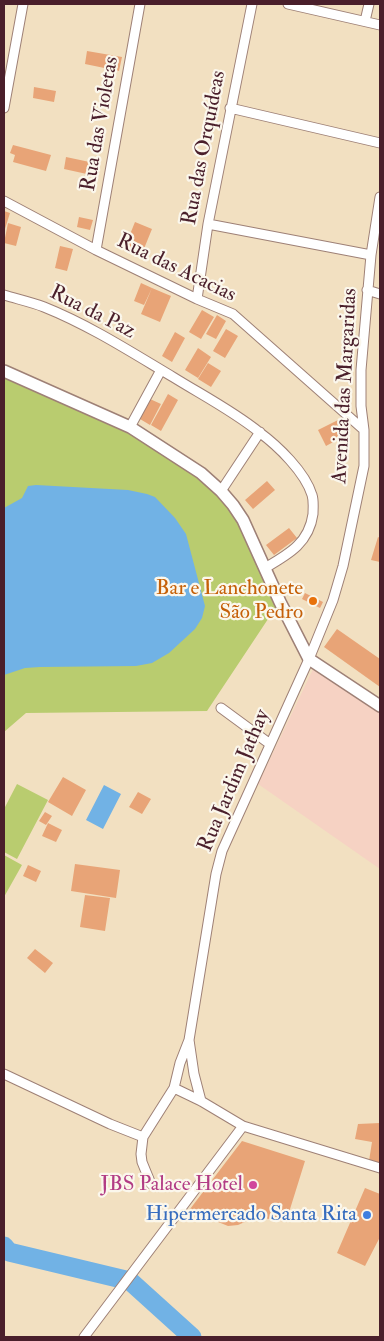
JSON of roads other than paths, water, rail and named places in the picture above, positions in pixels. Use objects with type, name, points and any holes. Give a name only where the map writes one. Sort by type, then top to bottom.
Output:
[{"type":"street","points":[[4,108],[23,4]]},
{"type":"street","name":"Rua das Violetas","points":[[96,250],[140,4]]},
{"type":"street","name":"Rua das Orquídeas","points":[[197,299],[208,224],[252,4]]},
{"type":"street","points":[[288,4],[380,25]]},
{"type":"street","points":[[365,21],[369,4]]},
{"type":"street","points":[[230,108],[380,142]]},
{"type":"street","name":"Avenida das Margaridas","points":[[309,659],[333,600],[343,566],[364,466],[360,370],[371,255],[380,197]]},
{"type":"street","name":"Rua das Acacias","points":[[4,201],[96,250],[232,314],[364,430]]},
{"type":"street","points":[[208,224],[371,255]]},
{"type":"street","points":[[367,290],[380,294]]},
{"type":"street","name":"Rua da Paz","points":[[4,295],[43,307],[73,321],[161,370],[260,432],[284,454],[300,473],[310,489],[313,500],[312,520],[306,537],[265,568]]},
{"type":"street","points":[[130,427],[161,370]]},
{"type":"street","points":[[4,371],[130,427],[201,473],[221,491],[243,520],[309,659],[380,706]]},
{"type":"street","points":[[221,491],[260,432]]},
{"type":"street","name":"Rua Jardim Jathay","points":[[143,1137],[174,1088],[180,1063],[189,1040],[216,874],[222,851],[309,659]]},
{"type":"street","points":[[221,708],[270,744]]},
{"type":"street","name":"Rua Jardim Jathay","points":[[189,1040],[194,1074],[201,1101]]},
{"type":"street","points":[[4,1074],[110,1124],[143,1137],[142,1162],[151,1184]]},
{"type":"street","points":[[174,1088],[201,1101],[243,1126],[380,1168]]},
{"type":"street","points":[[84,1337],[243,1126]]},
{"type":"water","points":[[28,486],[128,490],[155,497],[175,518],[186,534],[205,606],[202,618],[195,629],[169,653],[152,663],[136,666],[25,668],[4,675],[4,508],[22,498]]},
{"type":"water","points":[[104,785],[121,794],[103,829],[86,820]]},
{"type":"waterway","points":[[4,1246],[9,1252],[130,1281],[192,1337]]},
{"type":"place","name":"Bar e Lanchonete São Pedro","points":[[313,601]]},
{"type":"place","name":"JBS Palace Hotel","points":[[253,1185]]},
{"type":"place","name":"Hipermercado Santa Rita","points":[[367,1215]]}]
